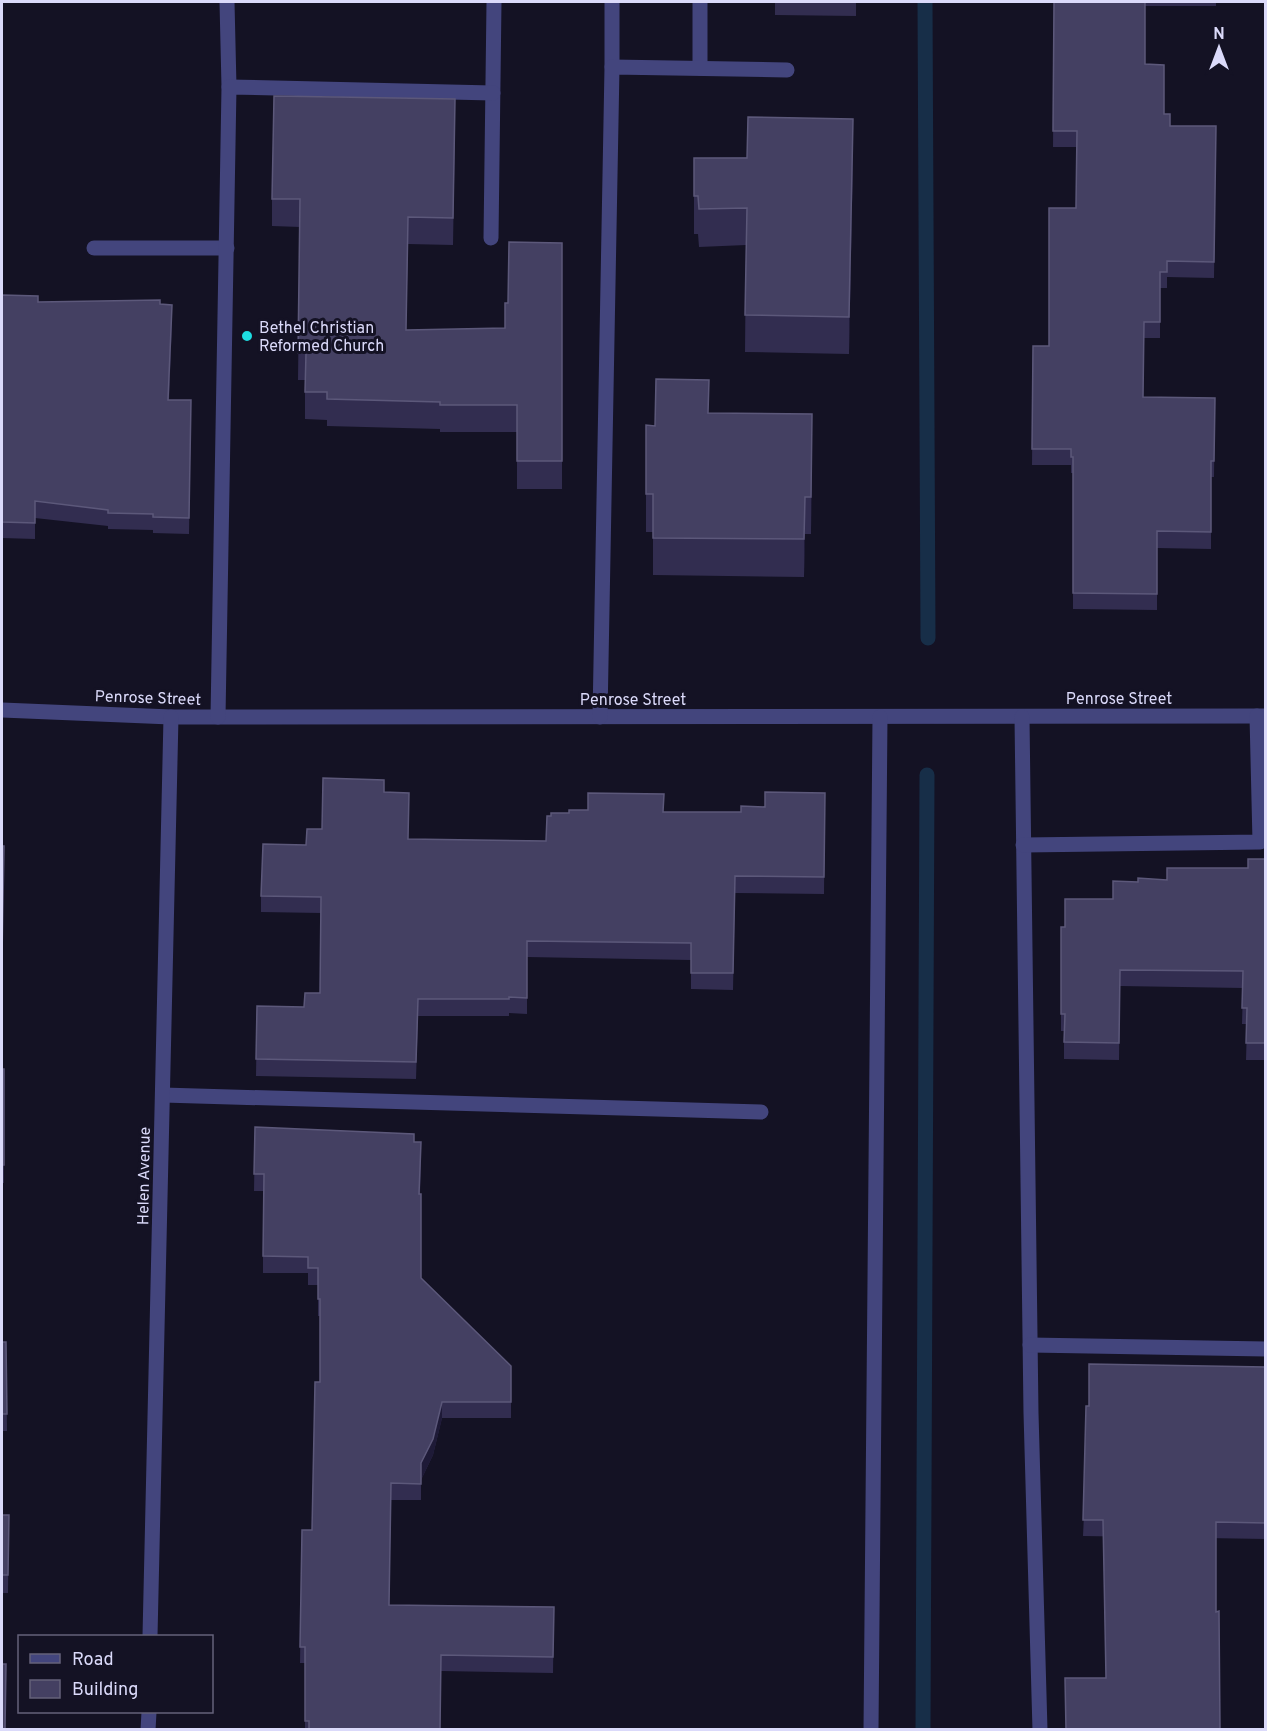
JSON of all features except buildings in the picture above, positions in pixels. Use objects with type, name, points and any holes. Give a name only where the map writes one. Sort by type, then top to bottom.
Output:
[{"type":"street","points":[[218,717],[227,248],[229,87],[227,2]]},
{"type":"street","points":[[491,238],[495,2]]},
{"type":"street","points":[[600,717],[612,2]]},
{"type":"street","points":[[700,2],[700,68]]},
{"type":"street","points":[[612,67],[787,70]]},
{"type":"street","points":[[229,87],[493,93]]},
{"type":"street","points":[[94,248],[227,248]]},
{"type":"street","name":"Penrose Street","points":[[2,710],[171,717],[1261,716]]},
{"type":"street","points":[[1023,845],[1260,842],[1261,716]]},
{"type":"street","name":"Helen Avenue","points":[[150,1635],[171,717]]},
{"type":"street","points":[[871,1730],[880,717]]},
{"type":"street","points":[[1022,717],[1030,1346],[1040,1730]]},
{"type":"street","points":[[163,1095],[761,1112]]},
{"type":"street","points":[[1030,1346],[1266,1349]]},
{"type":"street","points":[[148,1730],[149,1713]]},
{"type":"waterway","points":[[925,2],[928,638]]},
{"type":"waterway","points":[[923,1730],[927,775]]},
{"type":"place","name":"Bethel Christian Reformed Church","points":[[247,336]]}]
